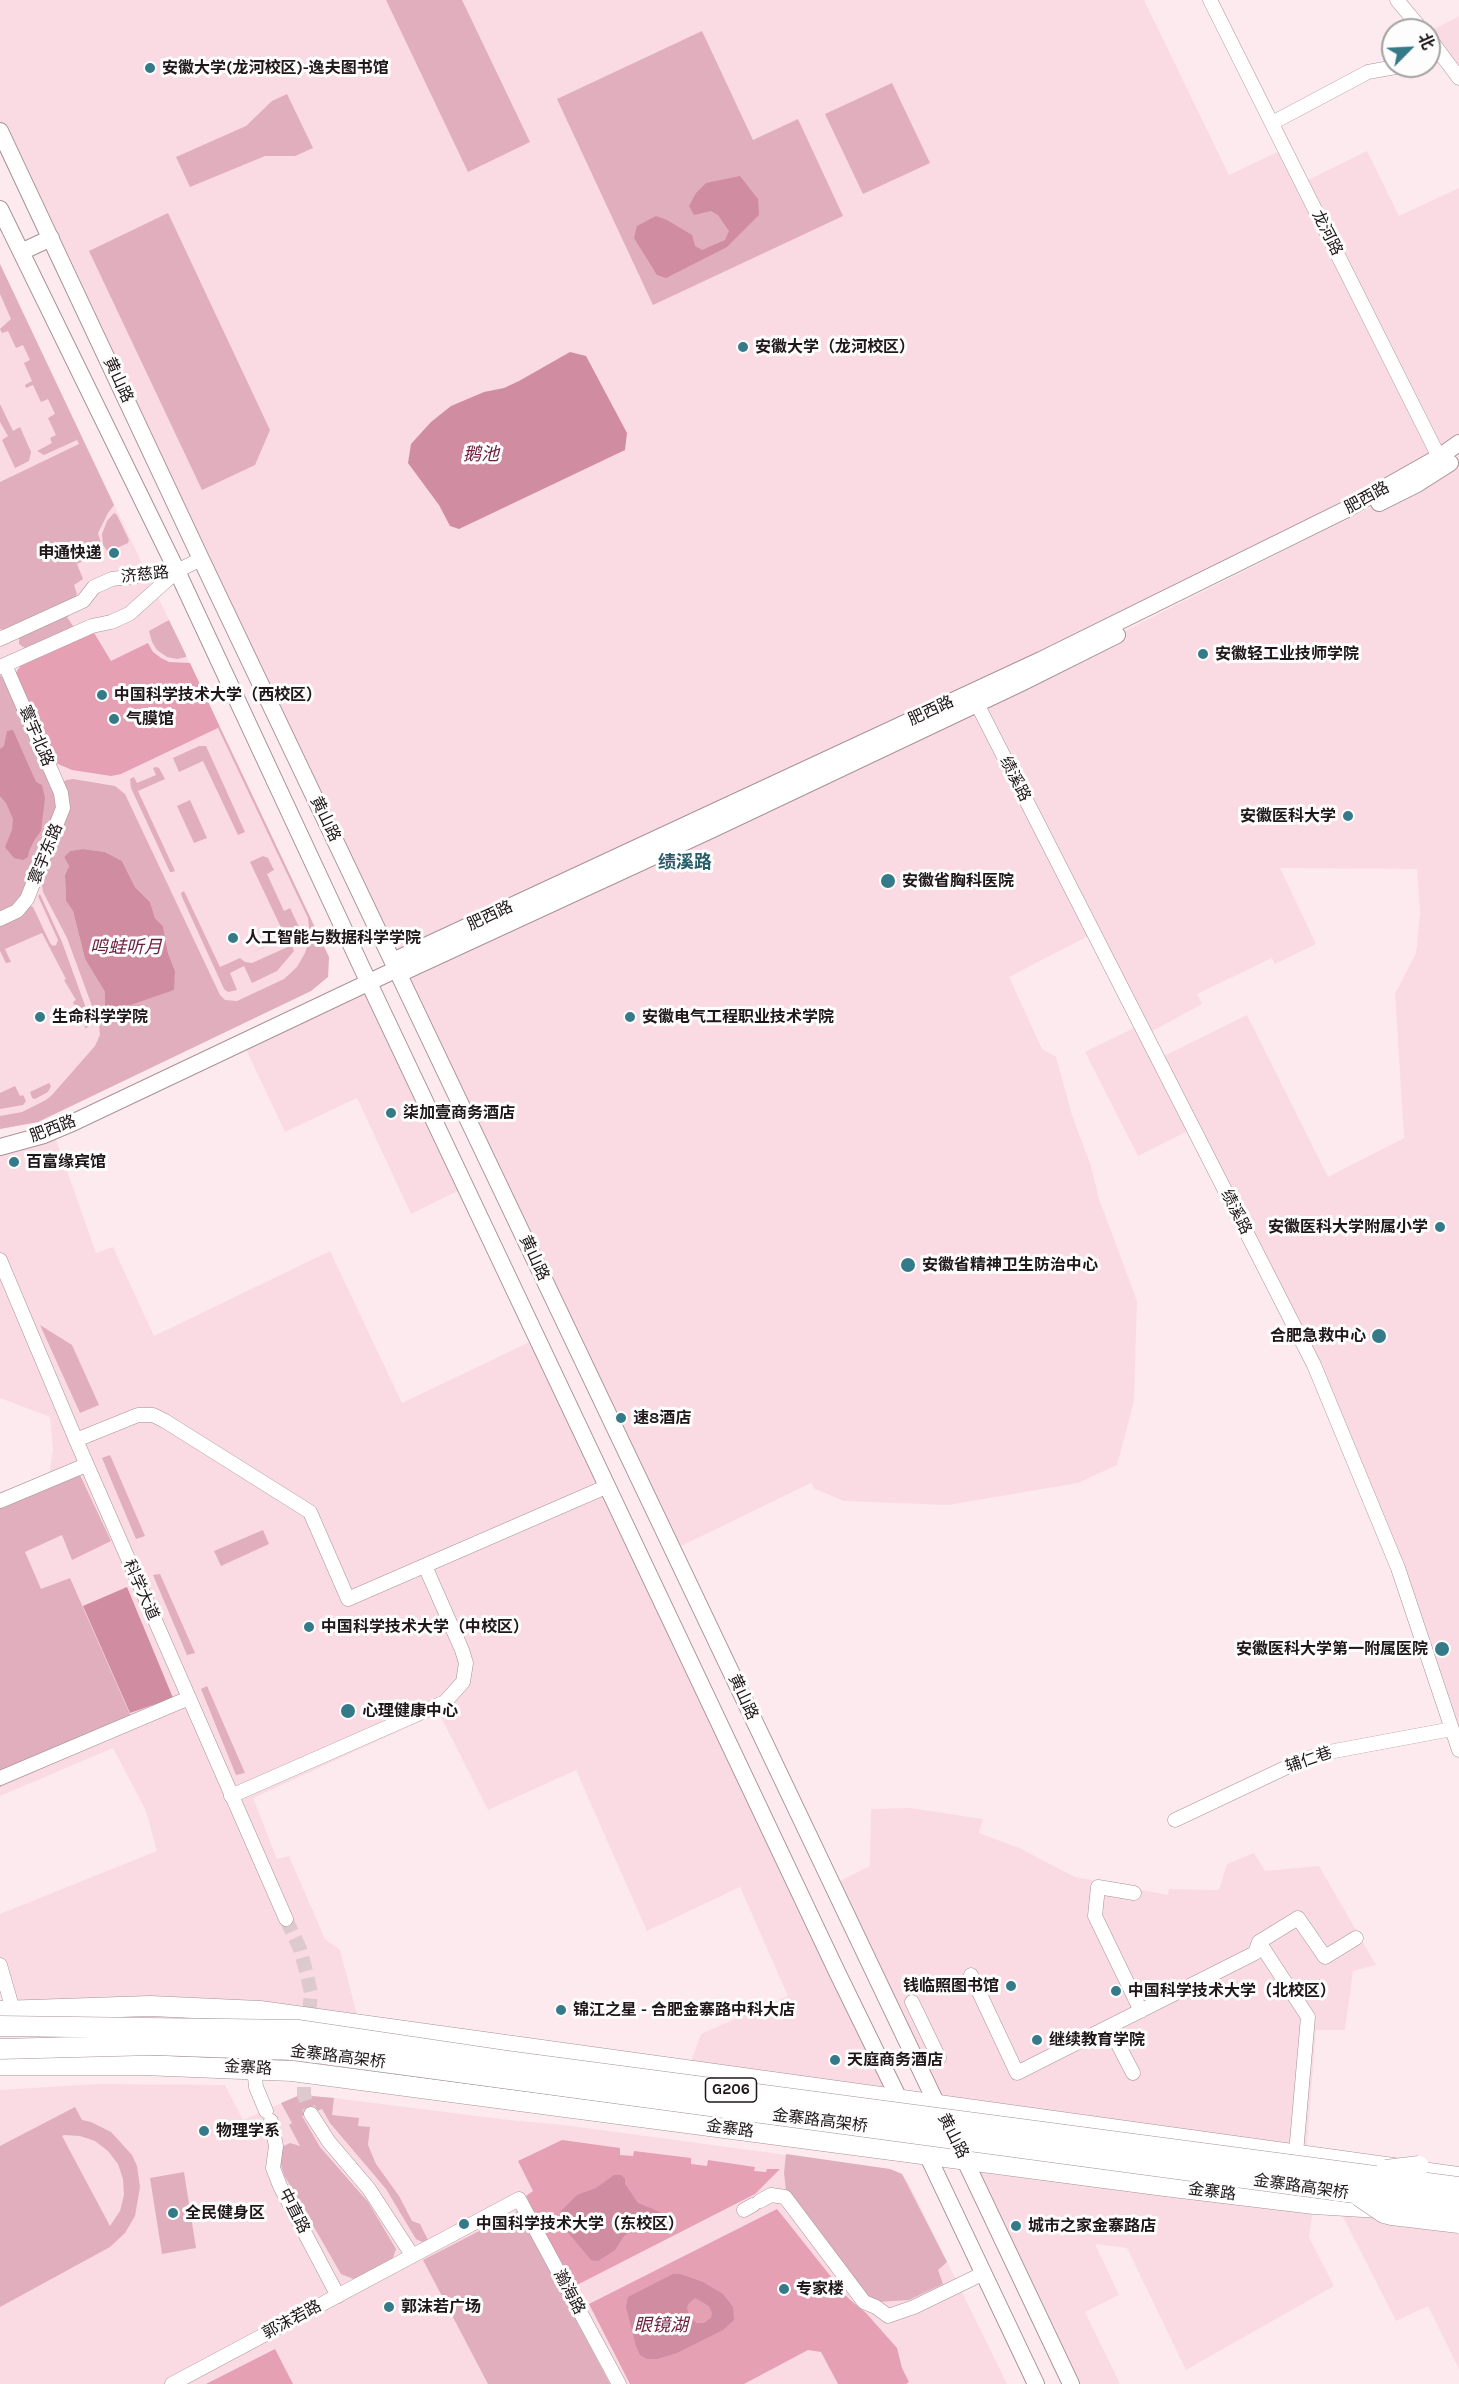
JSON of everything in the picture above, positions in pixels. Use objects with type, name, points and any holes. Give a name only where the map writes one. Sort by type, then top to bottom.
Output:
[{"type":"highway","points":[[6,2011],[150,2006],[260,2011],[1459,2177]]},
{"type":"highway","name":"金寨路高架桥","points":[[0,2026],[298,2030],[507,2061],[1459,2187]]},
{"type":"highway","name":"金寨路高架桥","points":[[0,2049],[154,2045],[295,2050],[1459,2207]]},
{"type":"highway","name":"金寨路","points":[[0,2066],[143,2065],[254,2068],[327,2075],[1165,2186],[1314,2204],[1390,2210]]},
{"type":"highway","points":[[1362,2174],[1419,2166],[1459,2171]]},
{"type":"highway","points":[[1357,2195],[1383,2213],[1392,2216],[1459,2223]]},
{"type":"main road","name":"黄山路","points":[[0,131],[201,559],[1071,2384]]},
{"type":"main road","name":"黄山路","points":[[0,209],[177,571],[368,981],[833,1964],[928,2155],[1036,2384]]},
{"type":"main road","points":[[21,252],[51,238]]},
{"type":"main road","name":"肥西路","points":[[0,1147],[44,1135],[70,1124],[1357,515],[1418,484],[1459,443]]},
{"type":"main road","name":"肥西路","points":[[1442,462],[1459,456]]},
{"type":"main road","name":"金寨路","points":[[1390,2210],[1459,2216]]},
{"type":"street","name":"龙河路","points":[[1210,0],[1442,462]]},
{"type":"street","points":[[1397,0],[1412,18]]},
{"type":"street","points":[[1441,59],[1459,78]]},
{"type":"street","points":[[1272,123],[1368,72],[1381,70]]},
{"type":"street","points":[[177,571],[201,559]]},
{"type":"street","name":"济慈路","points":[[3,637],[83,601],[94,587],[118,576],[177,571]]},
{"type":"street","name":"济慈路","points":[[6,664],[93,626],[129,614],[177,571]]},
{"type":"street","name":"寰宇北路","points":[[3,637],[15,647],[6,664],[53,775]]},
{"type":"street","name":"绩溪路","points":[[974,698],[1314,1365],[1398,1568],[1459,1750]]},
{"type":"street","name":"寰宇东路","points":[[0,919],[17,911],[27,899],[60,819],[63,808],[61,793],[53,775]]},
{"type":"street","name":"科学大道","points":[[0,1260],[13,1273],[86,1465],[286,1919]]},
{"type":"street","points":[[76,1440],[138,1415],[153,1415],[165,1421],[310,1512],[348,1599],[608,1486]]},
{"type":"street","points":[[0,1501],[86,1465]]},
{"type":"street","points":[[231,1796],[445,1702],[463,1682],[466,1663],[462,1650],[425,1566]]},
{"type":"street","points":[[0,1778],[189,1698]]},
{"type":"street","name":"辅仁巷","points":[[1175,1820],[1302,1760],[1329,1752],[1452,1730]]},
{"type":"street","points":[[1134,1893],[1098,1887],[1095,1916],[1141,2011]]},
{"type":"street","points":[[971,1975],[1017,2073],[1255,1953],[1259,1942],[1298,1918],[1325,1958],[1356,1938]]},
{"type":"street","points":[[1259,1942],[1308,2017],[1296,2153]]},
{"type":"street","points":[[0,1965],[6,2011]]},
{"type":"street","points":[[912,2002],[939,2058]]},
{"type":"street","name":"中直路","points":[[260,2011],[254,2068],[256,2087],[268,2116],[276,2146],[273,2168],[280,2186],[338,2296]]},
{"type":"street","points":[[1109,2026],[1133,2073]]},
{"type":"street","points":[[311,2114],[328,2142],[369,2189],[412,2255]]},
{"type":"street","points":[[757,2203],[785,2197],[864,2302],[888,2316],[914,2307],[984,2273]]},
{"type":"street","name":"郭沫若路","points":[[172,2384],[519,2199]]},
{"type":"street","name":"瀚海路","points":[[519,2199],[619,2384]]},
{"type":"shaded area","name":"安徽大学（龙河校区）","points":[[0,0],[1144,0],[1229,175],[1284,149],[1302,183],[1367,151],[1399,216],[1459,188],[1459,443],[1347,509],[393,961],[0,131]]},
{"type":"shaded area","points":[[386,0],[462,0],[530,142],[468,172]]},
{"type":"shaded area","points":[[1459,16],[1459,78],[1441,50],[1441,26]]},
{"type":"shaded area","points":[[702,31],[753,140],[798,119],[843,216],[653,305],[557,99]]},
{"type":"shaded area","points":[[892,83],[930,163],[863,194],[825,114]]},
{"type":"shaded area","points":[[287,94],[313,148],[295,156],[265,156],[190,187],[176,157],[246,126],[272,101]]},
{"type":"shaded area","points":[[168,213],[270,430],[255,465],[202,490],[89,251]]},
{"type":"shaded area","name":"中国科学技术大学（西校区）","points":[[0,264],[329,957],[328,977],[311,991],[38,1122],[0,1129]]},
{"type":"shaded area","points":[[0,264],[114,505],[98,533],[103,551],[77,564],[83,579],[74,585],[77,594],[73,601],[3,630],[0,629],[0,482],[79,444],[77,440],[44,455],[37,451],[52,443],[50,438],[56,435],[48,418],[55,414],[48,399],[41,402],[33,385],[26,388],[25,385],[32,381],[24,363],[30,360],[23,345],[16,348],[8,331],[2,333],[0,329],[11,319],[0,294]]},
{"type":"shaded area","points":[[0,404],[13,431],[20,427],[31,452],[29,461],[15,468],[2,440],[8,436],[0,422]]},
{"type":"shaded area","points":[[1459,456],[1459,1750],[1398,1568],[1314,1365],[1194,1128],[1138,1156],[1085,1052],[1142,1024],[1094,933],[1009,977],[1042,1049],[1056,1057],[1072,1115],[1091,1166],[1099,1199],[1137,1301],[1134,1401],[1117,1465],[1078,1483],[948,1505],[844,1501],[815,1489],[811,1483],[673,1550],[399,974],[1023,682],[1417,484]],"holes":[[[1280,868],[1417,869],[1420,913],[1416,953],[1395,994],[1404,1138],[1328,1177],[1247,1015],[1160,1058],[1147,1034],[1202,1004],[1197,994],[1272,958],[1275,964],[1316,944]]]},
{"type":"shaded area","points":[[114,513],[129,540],[128,543],[108,552],[103,545],[102,534],[107,521]]},
{"type":"shaded area","points":[[67,612],[69,616],[67,617],[75,629],[26,649],[19,644],[19,636]]},
{"type":"shaded area","points":[[169,620],[186,657],[177,659],[167,657],[157,650],[152,642],[149,631]]},
{"type":"shaded area","points":[[93,631],[111,661],[148,643],[153,652],[169,662],[190,663],[220,727],[121,774],[111,776],[72,770],[51,761],[15,674],[23,662]]},
{"type":"shaded area","points":[[0,675],[5,680],[56,792],[58,811],[19,902],[0,914]]},
{"type":"shaded area","points":[[220,727],[329,957],[328,977],[311,991],[38,1122],[0,1129],[0,1116],[22,1112],[52,1095],[95,1046],[100,1035],[99,1025],[67,938],[43,892],[41,879],[62,784],[66,780],[73,779],[115,786],[125,794],[220,995],[225,1000],[237,1001],[284,979],[297,967],[305,953],[310,938],[308,918],[218,728]],"holes":[[[83,849],[105,852],[122,861],[135,887],[150,902],[155,918],[163,926],[168,953],[175,971],[173,990],[105,1014],[105,992],[85,959],[73,911],[66,901],[65,875],[69,866],[64,857],[70,851]]]},
{"type":"shaded area","points":[[199,746],[206,746],[245,832],[238,835],[203,761],[179,772],[173,758]]},
{"type":"shaded area","points":[[156,767],[165,779],[138,791],[175,871],[172,872],[131,788],[130,779],[134,777],[137,783],[156,775],[153,768]]},
{"type":"shaded area","points":[[190,800],[207,838],[194,843],[177,806]]},
{"type":"shaded area","points":[[263,856],[268,858],[274,870],[267,874],[284,911],[290,908],[299,927],[297,932],[253,952],[285,936],[250,862]]},
{"type":"shaded area","points":[[184,891],[220,967],[240,958],[252,963],[292,945],[294,951],[277,971],[252,983],[244,966],[230,973],[237,990],[228,992],[224,989],[182,897],[181,893]]},
{"type":"shaded area","points":[[40,894],[62,942],[91,1022],[86,1029],[73,1002],[76,1000],[42,933],[5,949],[11,962],[6,963],[0,951],[0,924],[29,905],[33,907],[50,943],[53,946],[56,945],[58,940],[38,896]]},
{"type":"shaded area","points":[[368,981],[466,1187],[411,1214],[357,1098],[285,1132],[242,1041]]},
{"type":"shaded area","points":[[49,1083],[51,1086],[48,1092],[35,1099],[32,1098],[30,1092]]},
{"type":"shaded area","points":[[15,1086],[20,1096],[23,1095],[26,1101],[23,1105],[0,1109],[0,1093]]},
{"type":"shaded area","name":"中国科学技术大学（中校区）","points":[[53,1131],[96,1253],[113,1247],[154,1336],[330,1251],[402,1403],[538,1338],[899,2100],[688,2070],[701,2034],[788,1996],[740,1887],[647,1931],[576,1770],[488,1810],[439,1713],[253,1798],[277,1859],[289,1856],[325,1939],[340,1950],[360,2026],[299,2016],[13,2010],[0,1965],[0,1914],[157,1851],[146,1811],[113,1748],[0,1796],[0,1492],[49,1475],[53,1450],[50,1417],[0,1398],[0,1147]]},
{"type":"shaded area","points":[[40,1325],[72,1345],[99,1405],[80,1413]]},
{"type":"shaded area","points":[[110,1455],[145,1536],[136,1539],[102,1458]]},
{"type":"shaded area","points":[[79,1473],[111,1541],[72,1560],[62,1535],[25,1552],[41,1589],[70,1578],[136,1728],[0,1787],[0,1502]]},
{"type":"shaded area","points":[[263,1530],[269,1544],[221,1566],[214,1551]]},
{"type":"shaded area","points":[[160,1574],[195,1653],[187,1655],[153,1575]]},
{"type":"shaded area","points":[[207,1686],[245,1773],[236,1775],[201,1689]]},
{"type":"shaded area","name":"中国科学技术大学（北校区）","points":[[910,1808],[983,1819],[979,1833],[1019,1848],[1075,1877],[1168,1895],[1169,1889],[1219,1890],[1227,1864],[1254,1853],[1265,1871],[1319,1866],[1376,1965],[1353,1971],[1345,2030],[1316,2030],[1306,2155],[937,2105],[832,1885],[870,1866],[871,1809]]},
{"type":"shaded area","name":"中国科学技术大学（东校区）","points":[[97,2084],[225,2085],[243,2120],[300,2095],[564,2125],[890,2169],[902,2174],[910,2186],[1007,2384],[0,2384],[0,2090]]},
{"type":"shaded area","points":[[300,2095],[334,2098],[332,2115],[359,2118],[358,2126],[370,2127],[368,2145],[376,2164],[399,2196],[412,2221],[420,2224],[428,2240],[422,2242],[416,2239],[386,2189],[330,2123],[322,2109],[302,2116],[320,2147],[368,2202],[396,2249],[393,2258],[388,2262],[356,2280],[341,2274],[284,2175],[279,2158],[282,2147],[290,2143],[300,2146],[289,2125],[292,2123],[281,2103]]},
{"type":"shaded area","points":[[75,2107],[82,2120],[111,2132],[132,2155],[137,2166],[140,2187],[135,2216],[125,2233],[110,2247],[0,2307],[0,2146]],"holes":[[[62,2136],[80,2136],[95,2141],[108,2151],[118,2164],[123,2179],[124,2195],[120,2211],[110,2226]]]},
{"type":"shaded area","points":[[562,2140],[620,2148],[620,2155],[633,2156],[634,2151],[691,2158],[691,2164],[707,2166],[708,2160],[755,2167],[754,2171],[766,2172],[767,2169],[780,2169],[755,2194],[573,2287],[526,2196],[533,2191],[518,2161]]},
{"type":"shaded area","points":[[786,2154],[890,2169],[902,2174],[947,2262],[938,2270],[943,2284],[909,2300],[878,2302],[868,2298],[786,2190],[784,2173]]},
{"type":"shaded area","points":[[964,2158],[1314,2204],[1309,2237],[1334,2286],[1186,2370],[1127,2248],[1095,2244],[1119,2295],[1085,2312],[1120,2384],[1071,2384]]},
{"type":"shaded area","name":"全民健身区","points":[[184,2172],[196,2248],[162,2254],[150,2178]]},
{"type":"shaded area","points":[[1337,2205],[1459,2216],[1459,2369],[1428,2306],[1396,2321]]},
{"type":"shaded area","points":[[777,2209],[848,2298],[866,2313],[897,2348],[902,2368],[909,2382],[906,2384],[838,2384],[821,2352],[808,2350],[744,2384],[630,2384],[589,2304]]},
{"type":"shaded area","points":[[518,2211],[610,2384],[488,2384],[423,2260]]},
{"type":"shaded area","points":[[275,2349],[293,2384],[206,2384]]},
{"type":"water","points":[[740,176],[758,199],[759,215],[727,247],[666,278],[657,275],[634,238],[637,226],[656,216],[667,220],[692,235],[695,246],[702,250],[725,240],[729,231],[718,215],[711,211],[694,215],[689,206],[696,193],[706,183]]},
{"type":"water","name":"鹅池","points":[[570,352],[586,356],[627,433],[625,450],[459,529],[450,526],[439,505],[408,463],[411,444],[431,422],[451,406],[484,392],[504,388]]},
{"type":"water","points":[[13,730],[36,782],[42,785],[45,798],[41,831],[28,857],[23,860],[14,858],[5,847],[12,830],[13,819],[0,796],[0,749],[4,746],[7,731]]},
{"type":"water","name":"鸣蛙听月","points":[[83,849],[105,852],[122,861],[135,887],[150,902],[155,918],[163,926],[168,953],[175,971],[174,990],[105,1014],[105,992],[85,959],[73,911],[66,901],[65,875],[69,866],[64,857],[70,851]]},
{"type":"water","points":[[127,1587],[173,1698],[130,1713],[83,1606]]},
{"type":"water","points":[[614,2175],[621,2175],[625,2179],[625,2184],[638,2203],[660,2212],[659,2218],[643,2229],[634,2229],[624,2236],[615,2250],[598,2261],[591,2260],[565,2229],[560,2212],[577,2195],[596,2188]]},
{"type":"water","name":"眼镜湖","points":[[673,2274],[680,2274],[703,2282],[723,2294],[733,2307],[734,2320],[723,2330],[677,2353],[657,2359],[647,2359],[640,2355],[636,2346],[626,2307],[628,2297]],"holes":[[[695,2298],[709,2306],[712,2313],[711,2318],[704,2323],[697,2323],[689,2316],[687,2307]]]},
{"type":"tunnel","points":[[286,1919],[300,1949],[311,1993],[308,2026]]},
{"type":"tunnel","points":[[304,2066],[304,2095],[311,2114]]},
{"type":"place","name":"安徽大学(龙河校区)-逸夫图书馆","points":[[150,68]]},
{"type":"place","name":"安徽大学（龙河校区）","points":[[743,347]]},
{"type":"place","name":"申通快递","points":[[114,553]]},
{"type":"place","name":"安徽轻工业技师学院","points":[[1203,654]]},
{"type":"place","name":"中国科学技术大学（西校区）","points":[[102,695]]},
{"type":"place","name":"气膜馆","points":[[114,719]]},
{"type":"place","name":"安徽医科大学","points":[[1348,816]]},
{"type":"place","name":"安徽省胸科医院","points":[[888,881]]},
{"type":"place","name":"人工智能与数据科学学院","points":[[233,938]]},
{"type":"place","name":"生命科学学院","points":[[40,1017]]},
{"type":"place","name":"安徽电气工程职业技术学院","points":[[630,1017]]},
{"type":"place","name":"柒加壹商务酒店","points":[[391,1113]]},
{"type":"place","name":"百富缘宾馆","points":[[14,1162]]},
{"type":"place","name":"安徽医科大学附属小学","points":[[1440,1227]]},
{"type":"place","name":"安徽省精神卫生防治中心","points":[[908,1265]]},
{"type":"place","name":"合肥急救中心","points":[[1379,1336]]},
{"type":"place","name":"速8酒店","points":[[621,1418]]},
{"type":"place","name":"中国科学技术大学（中校区）","points":[[309,1627]]},
{"type":"place","name":"安徽医科大学第一附属医院","points":[[1442,1649]]},
{"type":"place","name":"心理健康中心","points":[[348,1711]]},
{"type":"place","name":"钱临照图书馆","points":[[1011,1986]]},
{"type":"place","name":"中国科学技术大学（北校区）","points":[[1116,1991]]},
{"type":"place","name":"锦江之星 - 合肥金寨路中科大店","points":[[561,2010]]},
{"type":"place","name":"继续教育学院","points":[[1037,2040]]},
{"type":"place","name":"天庭商务酒店","points":[[835,2060]]},
{"type":"place","name":"物理学系","points":[[204,2131]]},
{"type":"place","name":"全民健身区","points":[[173,2213]]},
{"type":"place","name":"中国科学技术大学（东校区）","points":[[464,2224]]},
{"type":"place","name":"城市之家金寨路店","points":[[1016,2226]]},
{"type":"place","name":"专家楼","points":[[784,2289]]},
{"type":"place","name":"郭沫若广场","points":[[389,2307]]},
{"type":"district","name":"绩溪路","points":[[685,863]]}]
